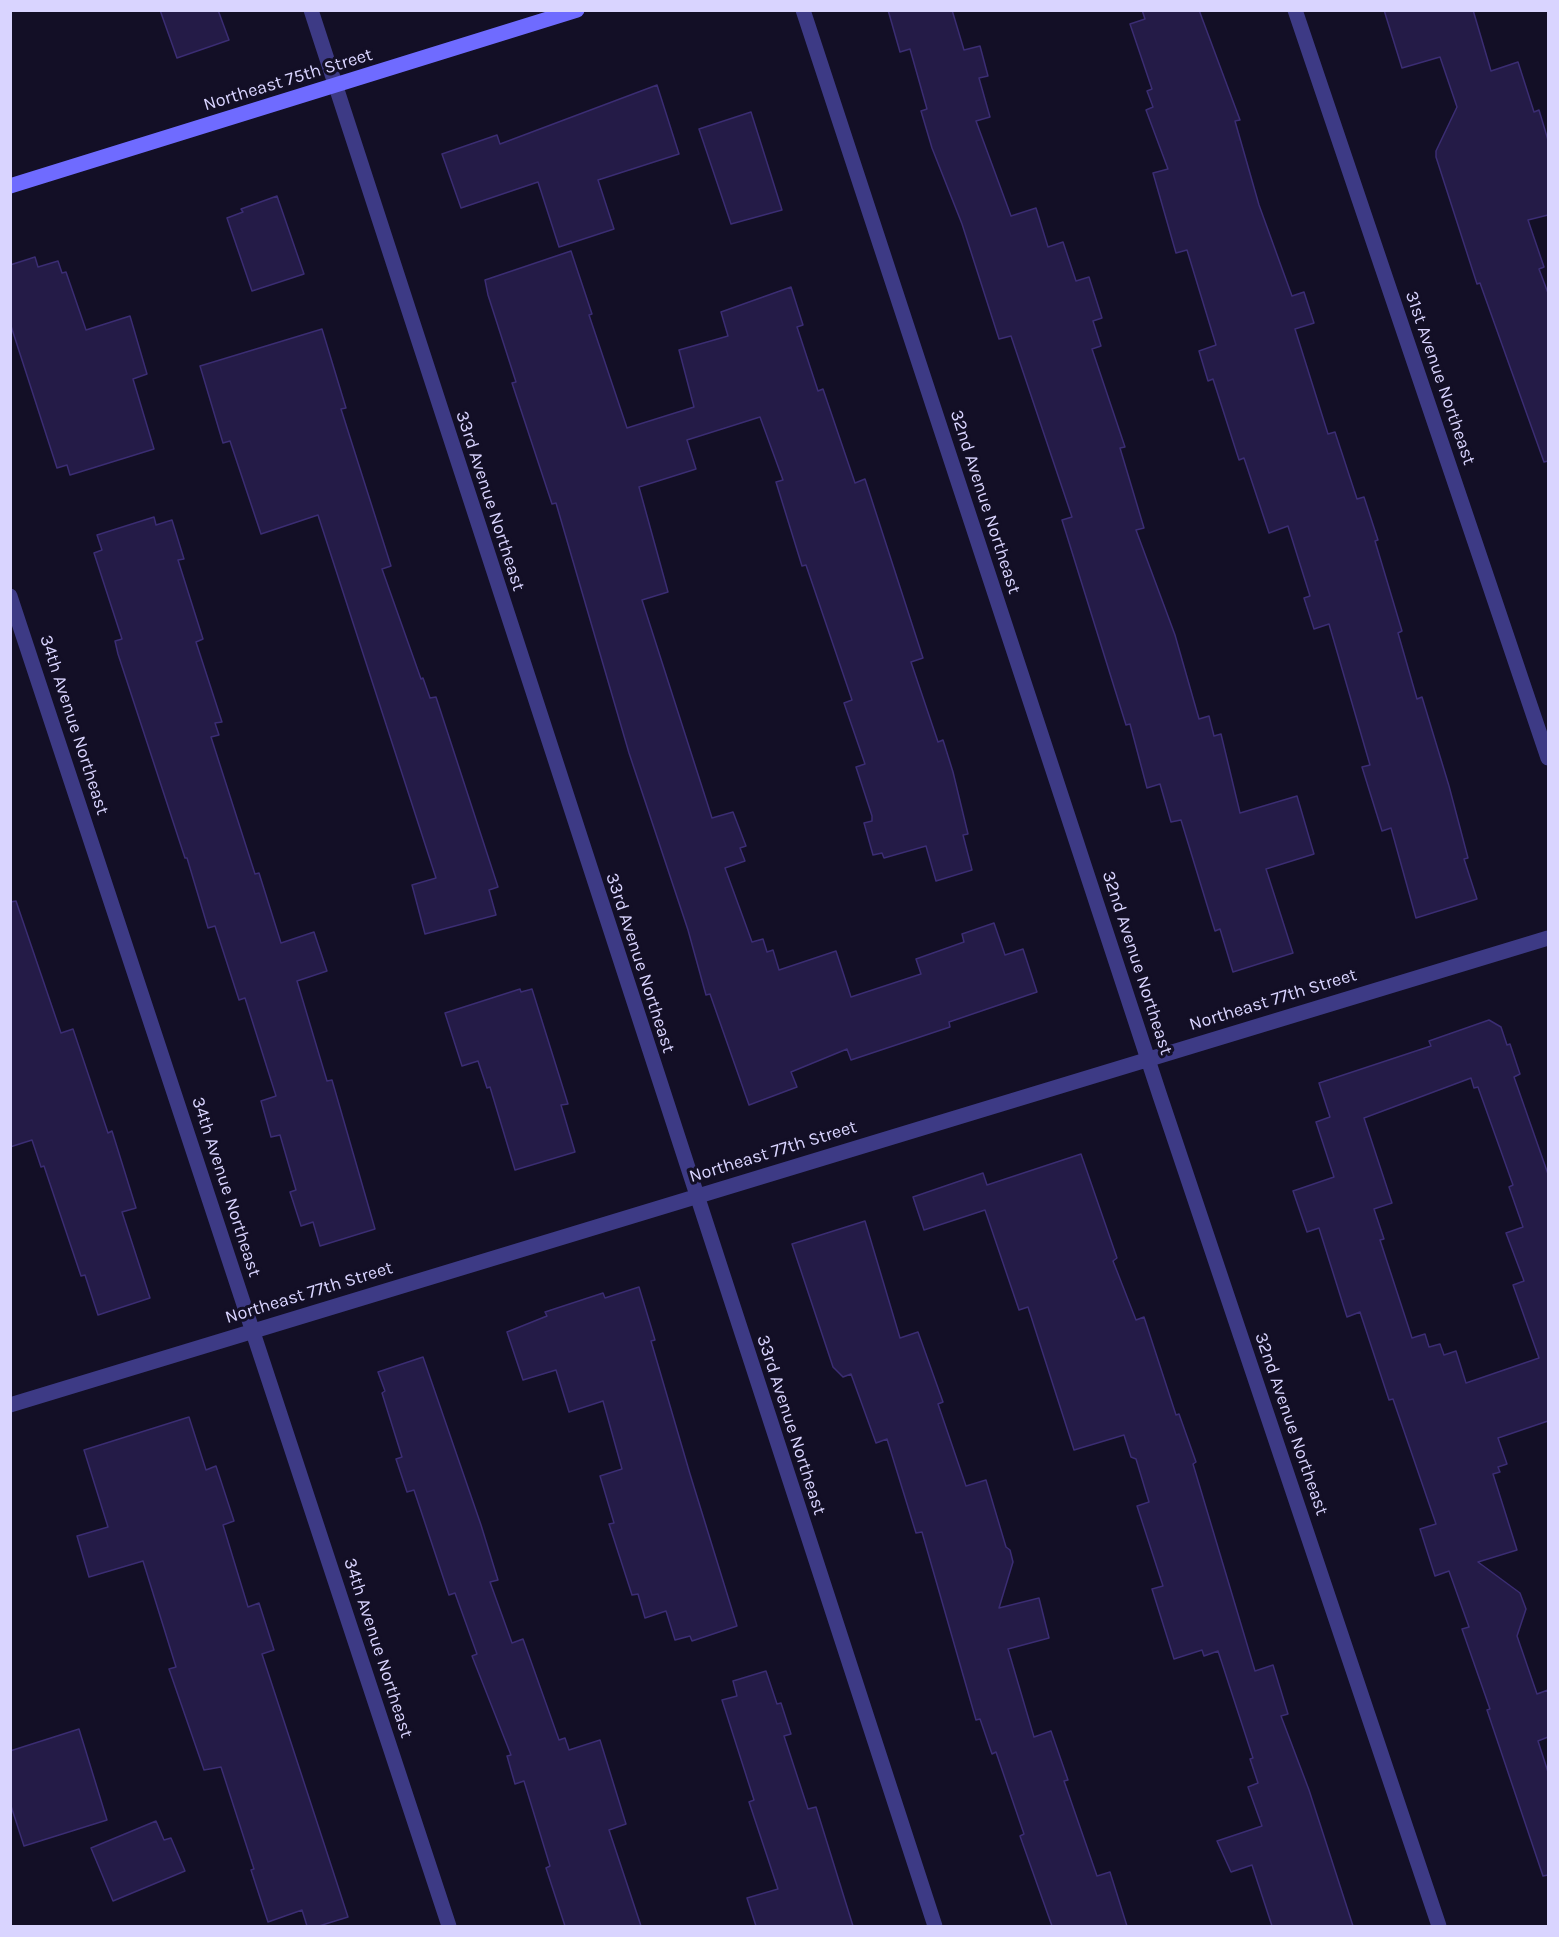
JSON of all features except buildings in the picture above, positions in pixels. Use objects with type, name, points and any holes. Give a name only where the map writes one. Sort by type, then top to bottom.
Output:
[{"type":"main road","name":"Northeast 75th Street","points":[[10,186],[577,10]]},
{"type":"street","name":"33rd Avenue Northeast","points":[[311,10],[935,1926]]},
{"type":"street","name":"32nd Avenue Northeast","points":[[803,10],[1147,1059],[1439,1926]]},
{"type":"street","name":"31st Avenue Northeast","points":[[1295,10],[1548,758]]},
{"type":"street","name":"34th Avenue Northeast","points":[[10,596],[449,1926]]},
{"type":"street","name":"Northeast 77th Street","points":[[10,1405],[1548,938]]}]
